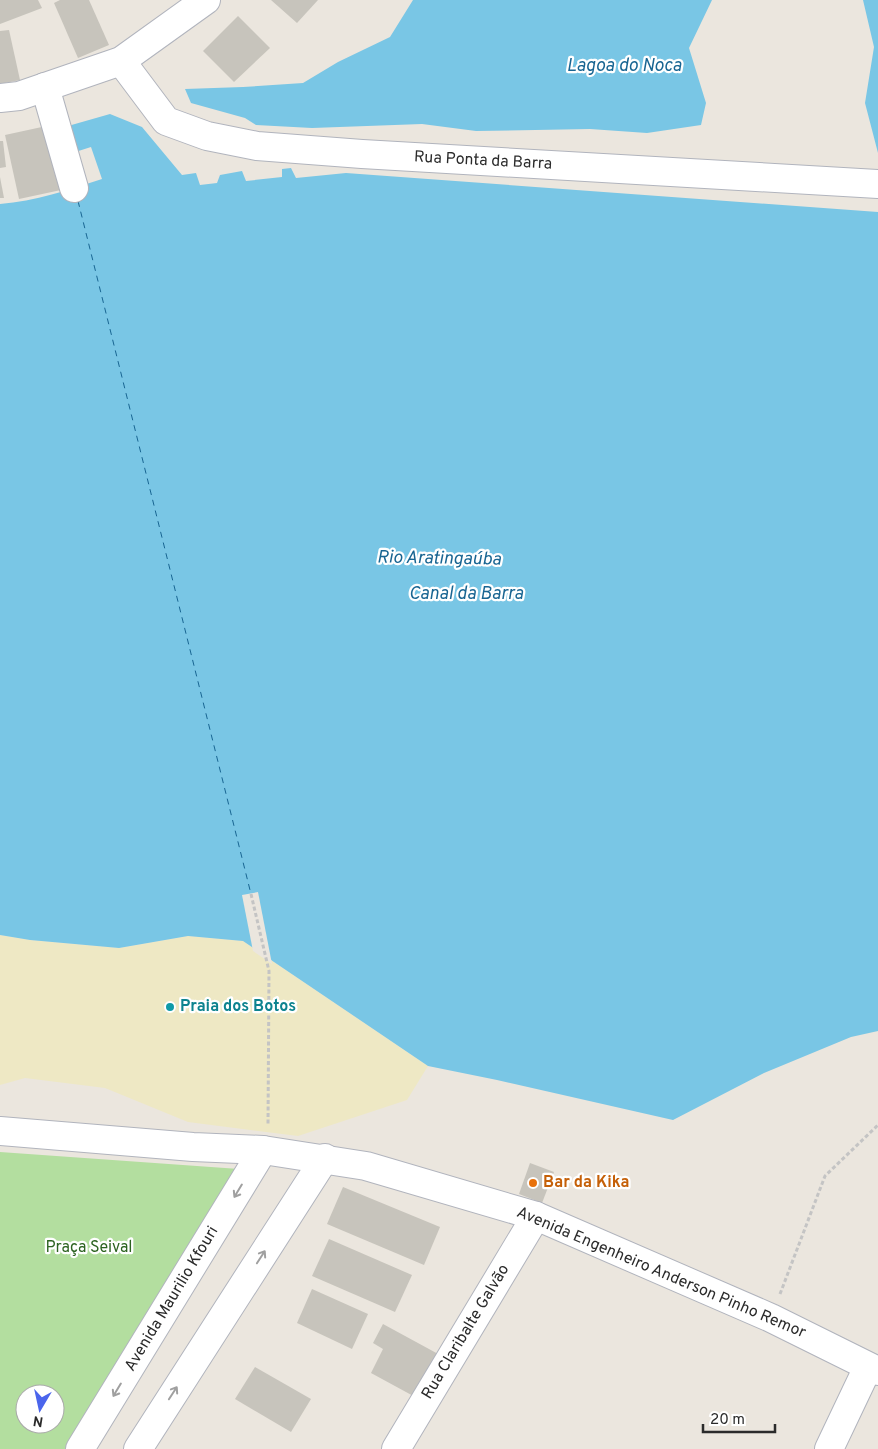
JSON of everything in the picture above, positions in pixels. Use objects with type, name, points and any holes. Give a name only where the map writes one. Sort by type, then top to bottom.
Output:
[{"type":"street","points":[[0,98],[19,96],[121,61],[206,0]]},
{"type":"street","name":"Rua Ponta da Barra","points":[[121,61],[166,120],[207,136],[257,146],[362,154],[878,184]]},
{"type":"street","points":[[45,87],[74,188]]},
{"type":"street","name":"Avenida Engenheiro Anderson Pinho Remor","points":[[0,1131],[193,1147],[264,1150],[325,1158],[366,1166],[536,1216],[771,1318],[873,1369]]},
{"type":"street","name":"Avenida Maurilio Kfouri","points":[[80,1449],[264,1150]]},
{"type":"street","points":[[138,1449],[325,1158]]},
{"type":"street","name":"Rua Claribalte Galvão","points":[[405,1446],[536,1216]]},
{"type":"street","points":[[829,1449],[873,1369]]},
{"type":"path","points":[[251,894],[269,971],[268,1128],[264,1150]]},
{"type":"path","points":[[771,1318],[825,1176],[878,1125]]},
{"type":"green space","name":"Praça Seival","points":[[0,1152],[239,1169],[72,1449],[0,1449]]},
{"type":"sand","name":"Praia dos Botos","points":[[0,935],[30,940],[119,948],[188,936],[243,941],[428,1066],[407,1100],[298,1136],[188,1122],[105,1088],[25,1078],[0,1085]]},
{"type":"water","name":"Lagoa do Noca","points":[[413,0],[712,0],[689,48],[706,103],[701,125],[647,133],[590,129],[476,131],[422,124],[312,128],[256,125],[245,118],[191,103],[185,89],[303,83],[338,62],[390,37]]},
{"type":"water","points":[[863,0],[878,0],[878,153],[865,103],[874,47]]},
{"type":"water","name":"Canal da Barra","points":[[110,114],[142,127],[182,175],[196,173],[200,185],[217,183],[220,175],[242,171],[246,181],[282,177],[282,169],[291,168],[296,178],[346,173],[878,212],[878,1031],[851,1037],[764,1073],[673,1120],[428,1066],[243,941],[188,936],[119,948],[30,940],[0,935],[0,204],[39,198],[102,179],[91,147],[69,154],[68,126]]},
{"type":"pier","points":[[258,892],[272,964],[253,951],[242,895]]},
{"type":"building","points":[[0,0],[38,0],[42,8],[0,24]]},
{"type":"building","points":[[60,0],[89,0],[109,45],[78,58],[54,3]]},
{"type":"building","points":[[271,0],[318,0],[297,23]]},
{"type":"building","points":[[238,16],[270,48],[234,82],[203,51]]},
{"type":"building","points":[[9,30],[20,80],[0,84],[0,31]]},
{"type":"building","points":[[51,125],[61,190],[19,199],[5,135]]},
{"type":"building","points":[[0,141],[3,141],[6,167],[0,168]]},
{"type":"building","points":[[0,177],[4,198],[0,198]]},
{"type":"building","points":[[530,1163],[554,1172],[542,1203],[519,1194]]},
{"type":"building","points":[[343,1187],[440,1227],[424,1265],[327,1224]]},
{"type":"building","points":[[329,1239],[412,1275],[395,1312],[312,1276]]},
{"type":"building","points":[[312,1289],[368,1314],[352,1349],[297,1323]]},
{"type":"building","points":[[383,1324],[440,1355],[417,1398],[371,1373],[383,1349],[373,1343]]},
{"type":"building","points":[[255,1367],[311,1399],[291,1432],[235,1399]]},
{"type":"ferry route","points":[[78,201],[251,894]]},
{"type":"place","name":"Praia dos Botos","points":[[170,1007]]},
{"type":"place","name":"Bar da Kika","points":[[533,1183]]},
{"type":"water label","name":"Rio Aratingaúba","points":[[439,559]]}]
